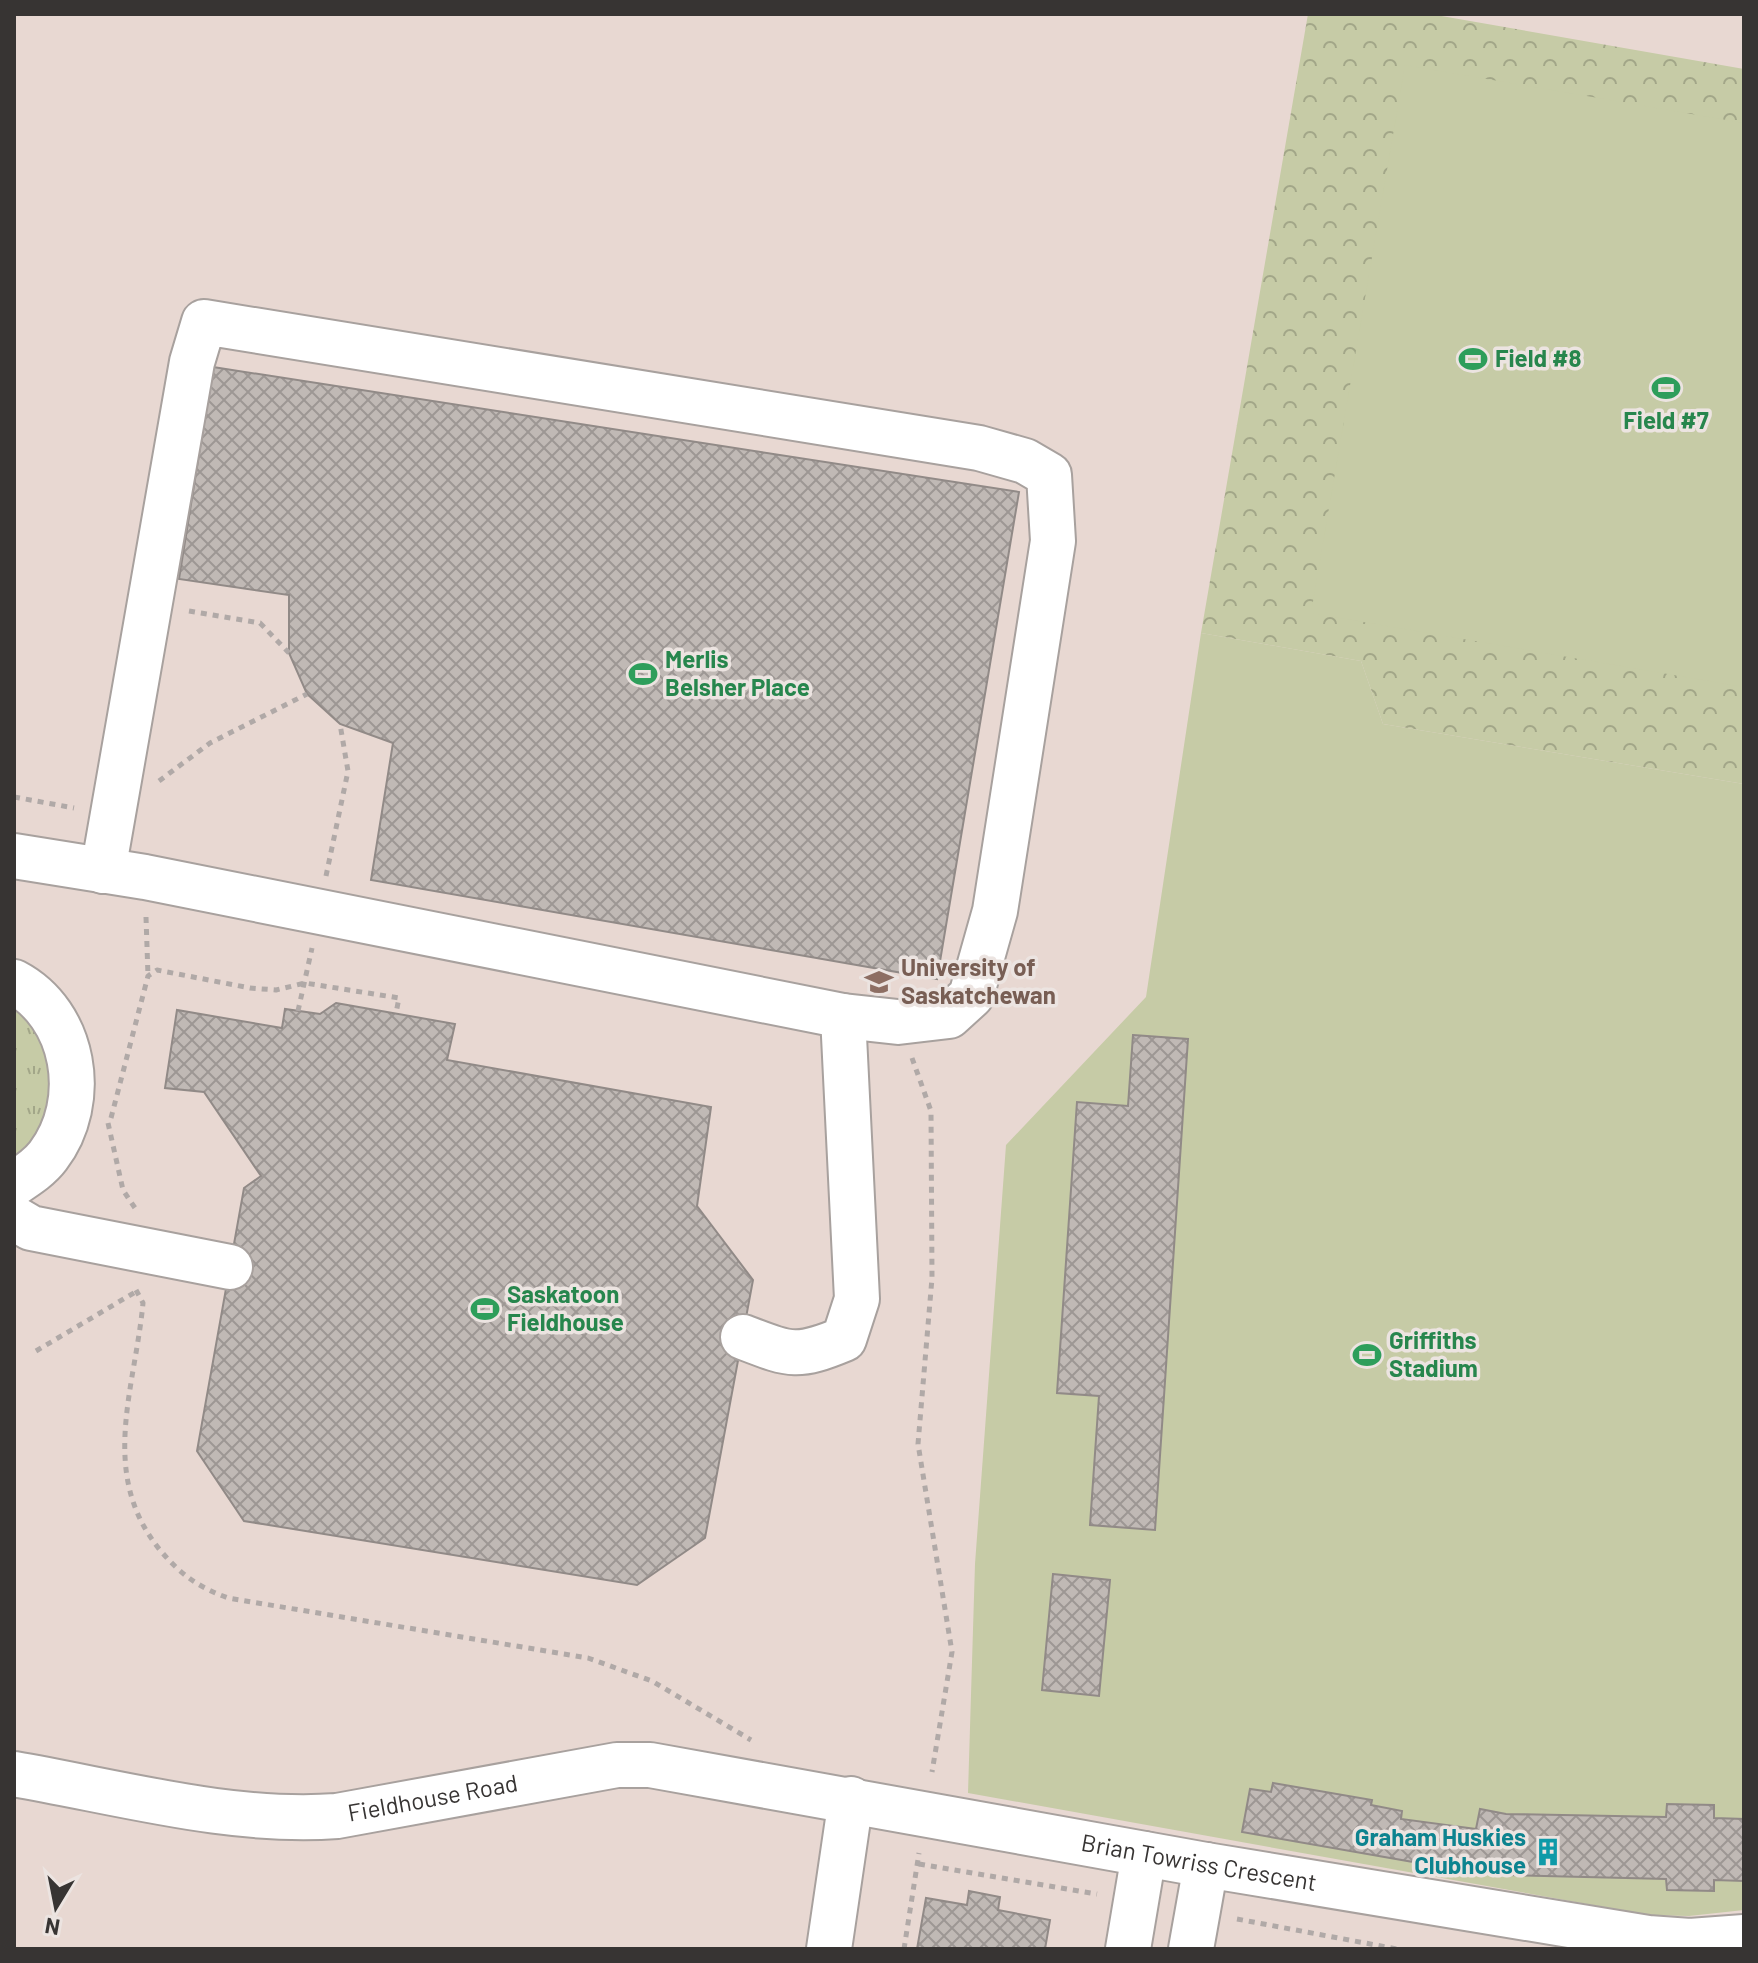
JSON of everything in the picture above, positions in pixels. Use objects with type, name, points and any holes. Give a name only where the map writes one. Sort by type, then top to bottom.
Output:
[{"type":"street","points":[[14,856],[318,911],[843,1016],[898,1022],[949,1016],[971,996],[998,898],[1053,541],[1049,475],[1025,461],[979,448],[204,322],[192,362],[149,604],[124,874]]},
{"type":"street","points":[[14,982],[35,994],[58,1023],[67,1047],[71,1076],[68,1107],[58,1139],[37,1168],[14,1184]]},
{"type":"street","points":[[743,1337],[790,1355],[815,1351],[844,1339],[857,1299],[843,1016]]},
{"type":"street","points":[[14,1218],[31,1228],[230,1267]]},
{"type":"street","name":"Fieldhouse Road","points":[[14,1774],[272,1818],[337,1816],[617,1765],[682,1768],[851,1799]]},
{"type":"street","name":"Brian Towriss Crescent","points":[[851,1799],[923,1785],[1144,1854],[1648,1938],[1690,1941],[1744,1937]]},
{"type":"street","points":[[829,1949],[851,1799]]},
{"type":"street","points":[[1128,1949],[1144,1854]]},
{"type":"street","points":[[1191,1949],[1206,1865]]},
{"type":"path","points":[[149,604],[260,623],[289,653]]},
{"type":"path","points":[[155,793],[159,780],[210,743],[307,694]]},
{"type":"path","points":[[298,1011],[348,771],[340,724]]},
{"type":"path","points":[[108,1125],[118,1100],[148,976],[124,874]]},
{"type":"path","points":[[148,976],[157,970],[178,972],[250,988],[276,990],[305,983],[399,998],[396,1013]]},
{"type":"path","points":[[904,1949],[919,1864],[923,1785],[952,1652],[918,1444],[932,1278],[931,1111],[910,1052]]},
{"type":"path","points":[[107,1098],[108,1125],[123,1190],[143,1219],[134,1281],[143,1303],[123,1427],[125,1480],[147,1534],[188,1580],[228,1598],[599,1661],[652,1681],[740,1736],[760,1744]]},
{"type":"path","points":[[36,1351],[137,1291]]},
{"type":"shaded area","name":"University of Saskatchewan","points":[[14,14],[1744,14],[1744,1949],[14,1949]]},
{"type":"green space","points":[[1308,14],[1430,14],[1744,69],[1744,784],[1383,724],[1361,661],[1201,633]]},
{"type":"green space","points":[[1405,65],[1744,123],[1744,687],[1311,613]]},
{"type":"green space","name":"Griffiths Stadium","points":[[1201,633],[1361,661],[1383,724],[1744,784],[1744,1910],[1689,1916],[1648,1915],[968,1793],[975,1564],[1006,1145],[1146,997]]},
{"type":"green space","points":[[14,1006],[25,1015],[37,1035],[50,1070],[51,1086],[45,1118],[14,1162]]},
{"type":"building","name":"Merlis Belsher Place","points":[[213,367],[1019,492],[937,979],[371,880],[393,743],[340,724],[307,694],[289,653],[289,595],[179,579]]},
{"type":"building","name":"Saskatoon Fieldhouse","points":[[336,1003],[455,1024],[447,1060],[711,1107],[697,1206],[753,1280],[705,1538],[637,1585],[244,1521],[197,1451],[244,1188],[261,1176],[204,1092],[165,1088],[177,1010],[282,1028],[285,1009],[320,1014]]},
{"type":"building","points":[[1133,1035],[1188,1039],[1155,1530],[1090,1525],[1099,1396],[1057,1393],[1077,1102],[1128,1106]]},
{"type":"building","points":[[1053,1574],[1110,1580],[1099,1696],[1042,1690]]},
{"type":"building","name":"Graham Huskies Clubhouse","points":[[1273,1783],[1372,1800],[1371,1805],[1402,1811],[1401,1819],[1476,1829],[1480,1809],[1506,1814],[1666,1817],[1667,1804],[1714,1805],[1714,1818],[1744,1819],[1744,1881],[1714,1880],[1714,1891],[1667,1890],[1666,1879],[1508,1875],[1483,1871],[1482,1874],[1242,1832],[1250,1789],[1271,1792]]},
{"type":"building","points":[[969,1891],[1000,1897],[998,1910],[1050,1920],[1045,1949],[917,1949],[926,1898],[967,1905]]},
{"type":"place","name":"Field #8","points":[[1473,359]]},
{"type":"place","name":"Field #7","points":[[1666,388]]},
{"type":"place","name":"Merlis Belsher Place","points":[[643,674]]},
{"type":"place","name":"University of Saskatchewan","points":[[879,982]]},
{"type":"place","name":"Saskatoon Fieldhouse","points":[[485,1309]]},
{"type":"place","name":"Griffiths Stadium","points":[[1367,1355]]},
{"type":"place","name":"Graham Huskies Clubhouse","points":[[1548,1852]]}]
